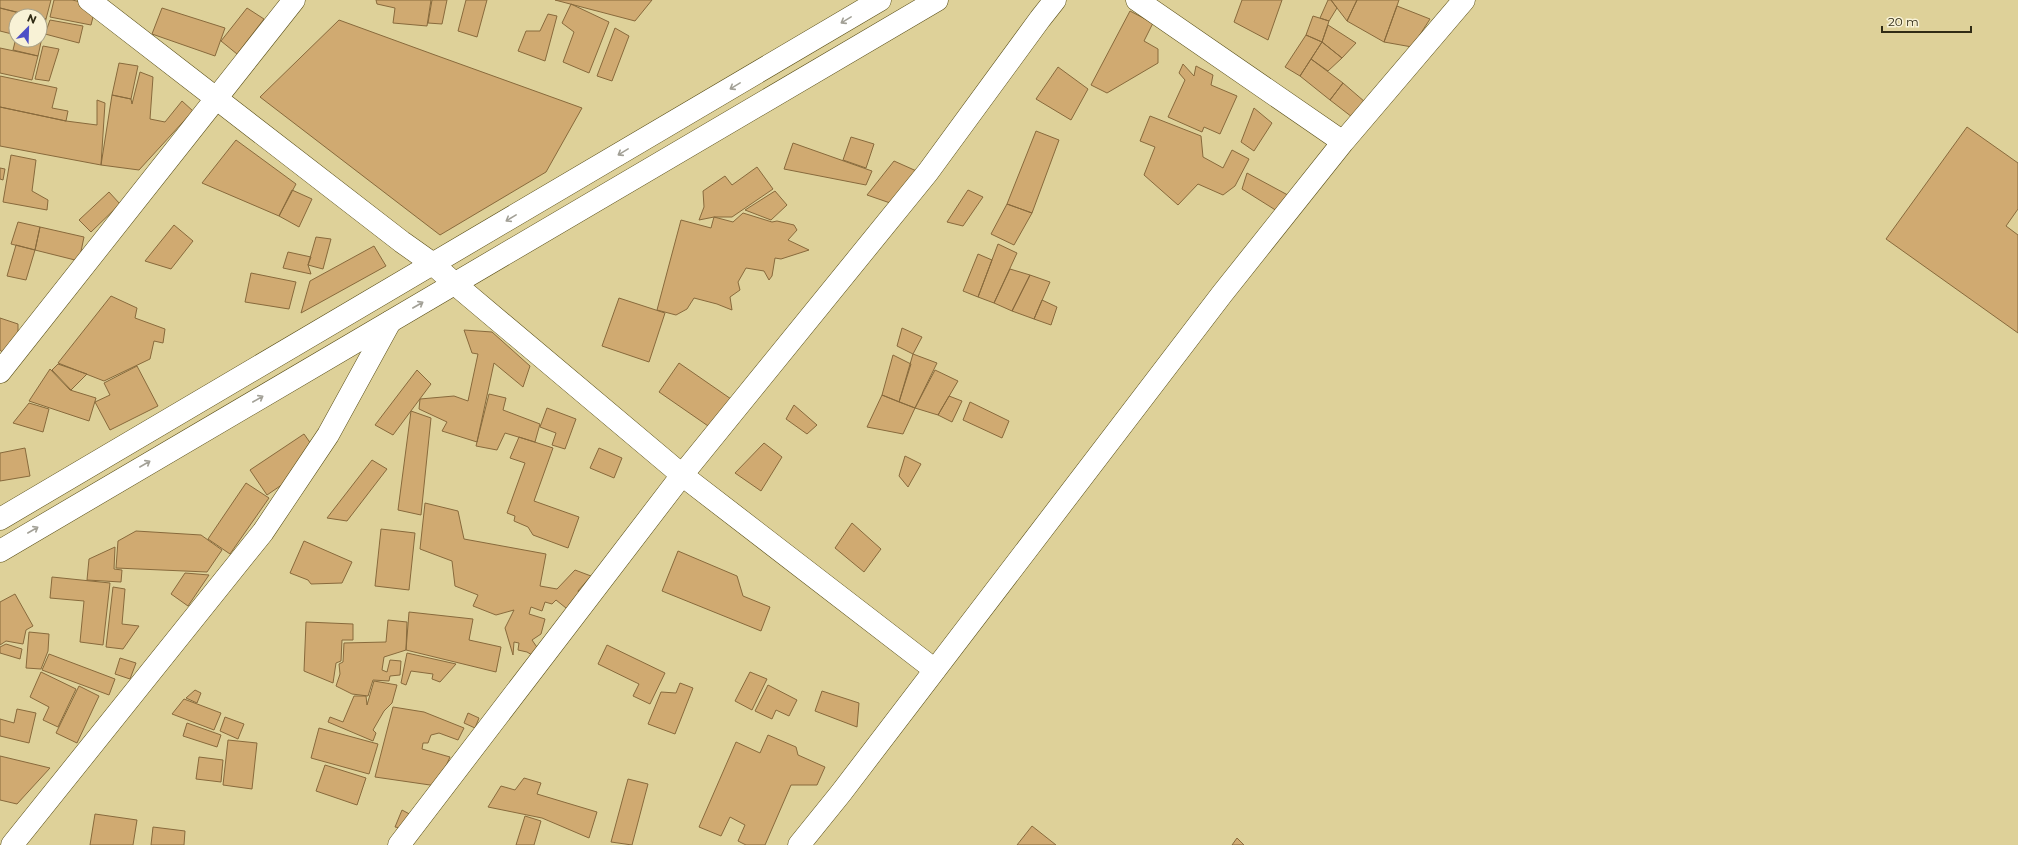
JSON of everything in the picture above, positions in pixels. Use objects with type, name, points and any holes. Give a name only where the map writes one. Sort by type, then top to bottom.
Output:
[{"type":"street","points":[[89,0],[402,242],[433,264],[682,475],[935,670]]},
{"type":"street","points":[[0,372],[294,0]]},
{"type":"street","points":[[0,519],[880,0]]},
{"type":"street","points":[[0,551],[936,0]]},
{"type":"street","points":[[399,845],[682,475],[928,172],[1055,0]]},
{"type":"street","points":[[1137,0],[1343,142]]},
{"type":"street","points":[[799,845],[841,794],[1218,300],[1343,142],[1464,0]]},
{"type":"street","points":[[12,845],[263,532],[328,435],[390,322]]},
{"type":"building","points":[[0,0],[51,0],[48,11],[48,8],[8,8],[8,10],[0,8]]},
{"type":"building","points":[[54,0],[72,0],[96,5],[91,25],[50,17]]},
{"type":"building","points":[[376,0],[431,0],[427,26],[393,23],[395,8],[377,4]]},
{"type":"building","points":[[432,0],[447,0],[442,24],[428,23]]},
{"type":"building","points":[[466,0],[487,0],[477,37],[458,31]]},
{"type":"building","points":[[555,0],[652,0],[635,21]]},
{"type":"building","points":[[1242,0],[1282,0],[1268,40],[1234,22]]},
{"type":"building","points":[[1328,0],[1331,0],[1337,8],[1329,21],[1320,18]]},
{"type":"building","points":[[1331,0],[1357,0],[1347,21],[1337,8]]},
{"type":"building","points":[[1357,0],[1399,0],[1384,42],[1347,21]]},
{"type":"building","points":[[571,4],[609,22],[589,73],[563,62],[574,32],[562,23]]},
{"type":"building","points":[[1397,6],[1430,19],[1412,47],[1384,42]]},
{"type":"building","points":[[0,8],[8,10],[8,33],[0,31]]},
{"type":"building","points":[[162,8],[225,28],[215,56],[152,34]]},
{"type":"building","points":[[247,8],[264,19],[237,54],[221,41]]},
{"type":"building","points":[[1130,11],[1153,23],[1144,41],[1158,49],[1158,63],[1107,93],[1091,85]]},
{"type":"building","points":[[548,14],[557,16],[545,61],[518,51],[526,31],[540,31]]},
{"type":"building","points":[[1313,16],[1329,21],[1322,42],[1306,35]]},
{"type":"building","points":[[50,20],[83,26],[79,43],[48,35],[48,26]]},
{"type":"building","points":[[339,20],[582,108],[546,172],[440,235],[260,97]]},
{"type":"building","points":[[1328,25],[1356,43],[1342,58],[1322,42]]},
{"type":"building","points":[[615,28],[629,36],[612,81],[597,76]]},
{"type":"building","points":[[1306,35],[1322,42],[1300,76],[1285,67]]},
{"type":"building","points":[[1322,42],[1342,58],[1328,71],[1311,59]]},
{"type":"building","points":[[48,47],[59,49],[49,81],[35,79],[43,48]]},
{"type":"building","points":[[0,48],[38,56],[32,80],[0,73]]},
{"type":"building","points":[[14,48],[40,48],[38,56],[13,50]]},
{"type":"building","points":[[1311,59],[1343,83],[1330,100],[1300,76]]},
{"type":"building","points":[[119,63],[138,66],[131,99],[112,95]]},
{"type":"building","points":[[1183,64],[1194,76],[1196,66],[1213,75],[1211,85],[1237,96],[1220,134],[1204,127],[1202,132],[1168,117],[1185,80],[1179,73]]},
{"type":"building","points":[[1058,67],[1088,89],[1071,120],[1036,99]]},
{"type":"building","points":[[140,72],[153,77],[150,119],[165,122],[182,101],[193,111],[139,170],[101,165],[112,95],[131,99],[132,104]]},
{"type":"building","points":[[0,76],[57,88],[52,108],[68,111],[66,121],[0,107]]},
{"type":"building","points":[[1343,83],[1365,102],[1352,117],[1330,100]]},
{"type":"building","points":[[97,100],[105,103],[101,165],[0,146],[0,107],[66,121],[97,125]]},
{"type":"building","points":[[1254,108],[1272,123],[1254,151],[1241,142]]},
{"type":"building","points":[[1150,116],[1201,136],[1203,157],[1223,168],[1232,150],[1249,159],[1235,186],[1223,195],[1198,184],[1178,205],[1144,175],[1155,147],[1140,141]]},
{"type":"building","points":[[1967,127],[2018,163],[2018,209],[2006,226],[2018,235],[2018,333],[1886,239]]},
{"type":"building","points":[[1036,131],[1059,140],[1032,213],[1007,204]]},
{"type":"building","points":[[851,137],[874,144],[866,168],[843,160]]},
{"type":"building","points":[[236,140],[296,184],[279,216],[202,183]]},
{"type":"building","points":[[793,143],[872,171],[866,185],[784,169]]},
{"type":"building","points":[[11,155],[36,160],[32,191],[48,200],[47,210],[3,202]]},
{"type":"building","points":[[894,161],[921,173],[896,205],[867,195]]},
{"type":"building","points":[[757,167],[773,189],[732,217],[714,217],[699,220],[704,207],[703,191],[725,176],[732,185]]},
{"type":"building","points":[[0,168],[5,169],[3,180],[0,179]]},
{"type":"building","points":[[1247,173],[1297,200],[1285,216],[1242,189]]},
{"type":"building","points":[[292,190],[312,199],[299,227],[279,216]]},
{"type":"building","points":[[968,190],[983,197],[963,226],[947,222]]},
{"type":"building","points":[[775,191],[787,205],[771,220],[745,210]]},
{"type":"building","points":[[109,192],[120,204],[91,232],[79,220]]},
{"type":"building","points":[[1007,204],[1032,213],[1014,245],[991,234]]},
{"type":"building","points":[[743,213],[772,222],[777,221],[794,225],[797,230],[788,240],[809,250],[781,259],[775,258],[772,276],[769,280],[764,271],[746,268],[738,282],[740,290],[730,297],[732,310],[717,304],[694,298],[687,309],[676,315],[657,310],[681,220],[711,228],[714,217],[733,222]]},
{"type":"building","points":[[18,222],[40,227],[35,250],[11,244]]},
{"type":"building","points":[[174,225],[193,241],[171,269],[145,261]]},
{"type":"building","points":[[40,227],[84,237],[79,261],[35,250]]},
{"type":"building","points":[[316,237],[331,239],[323,269],[308,265]]},
{"type":"building","points":[[998,244],[1017,253],[994,303],[978,297]]},
{"type":"building","points":[[16,245],[35,250],[26,280],[7,276]]},
{"type":"building","points":[[374,246],[386,266],[301,313],[310,281]]},
{"type":"building","points":[[288,252],[311,257],[308,265],[311,274],[283,268]]},
{"type":"building","points":[[978,254],[992,260],[978,297],[963,291]]},
{"type":"building","points":[[1010,269],[1030,275],[1012,311],[994,303]]},
{"type":"building","points":[[251,273],[296,282],[289,309],[245,302]]},
{"type":"building","points":[[1030,275],[1050,282],[1034,319],[1012,311]]},
{"type":"building","points":[[111,296],[137,308],[135,318],[165,329],[163,343],[154,341],[150,359],[104,381],[58,363]]},
{"type":"building","points":[[619,298],[665,313],[649,362],[602,346]]},
{"type":"building","points":[[1042,300],[1057,307],[1051,325],[1034,319]]},
{"type":"building","points":[[0,318],[18,324],[18,339],[6,355],[0,350]]},
{"type":"building","points":[[902,328],[922,337],[913,354],[897,346]]},
{"type":"building","points":[[464,330],[492,332],[530,366],[523,387],[494,363],[477,442],[442,431],[447,422],[419,409],[420,399],[454,396],[468,401],[478,354],[472,353]]},
{"type":"building","points":[[913,354],[937,363],[915,408],[899,402]]},
{"type":"building","points":[[893,355],[911,364],[899,402],[882,395]]},
{"type":"building","points":[[679,363],[731,399],[711,428],[659,392]]},
{"type":"building","points":[[58,364],[87,374],[71,390],[52,370]]},
{"type":"building","points":[[137,366],[158,406],[110,430],[95,402],[110,395],[104,383]]},
{"type":"building","points":[[50,369],[70,390],[96,398],[89,421],[29,401]]},
{"type":"building","points":[[417,370],[431,384],[393,435],[375,425]]},
{"type":"building","points":[[935,370],[958,381],[938,415],[915,408]]},
{"type":"building","points":[[489,394],[506,398],[503,410],[540,424],[535,442],[505,433],[497,450],[476,446]]},
{"type":"building","points":[[882,395],[915,408],[903,434],[867,427]]},
{"type":"building","points":[[949,396],[962,401],[952,422],[938,415]]},
{"type":"building","points":[[970,402],[1009,421],[1002,438],[963,420]]},
{"type":"building","points":[[29,403],[49,409],[43,432],[13,423]]},
{"type":"building","points":[[794,405],[817,425],[807,434],[786,419]]},
{"type":"building","points":[[547,408],[576,419],[565,449],[552,445],[556,433],[540,427]]},
{"type":"building","points":[[411,411],[431,418],[421,515],[398,510]]},
{"type":"building","points":[[304,434],[321,458],[267,495],[250,470]]},
{"type":"building","points":[[519,437],[553,448],[534,501],[579,517],[568,548],[533,535],[528,527],[514,521],[515,516],[507,513],[525,463],[510,458]]},
{"type":"building","points":[[764,443],[782,457],[761,491],[735,473]]},
{"type":"building","points":[[25,448],[30,476],[0,481],[0,453]]},
{"type":"building","points":[[599,448],[622,458],[614,478],[590,468]]},
{"type":"building","points":[[905,456],[921,464],[908,487],[899,476]]},
{"type":"building","points":[[372,460],[387,469],[347,521],[327,518]]},
{"type":"building","points":[[246,483],[269,498],[230,554],[208,539]]},
{"type":"building","points":[[425,503],[458,511],[464,539],[546,554],[540,586],[557,589],[575,570],[591,576],[578,591],[581,598],[571,612],[556,600],[552,604],[545,602],[542,611],[531,607],[529,614],[545,619],[541,634],[532,640],[541,653],[537,658],[527,652],[518,650],[519,643],[514,642],[513,655],[505,628],[514,610],[496,615],[473,606],[478,595],[455,586],[452,561],[420,549]]},
{"type":"building","points":[[852,523],[881,549],[864,572],[835,548]]},
{"type":"building","points":[[381,529],[415,533],[409,590],[375,586]]},
{"type":"building","points":[[136,531],[201,535],[222,550],[207,572],[116,568],[118,541]]},
{"type":"building","points":[[304,541],[352,562],[342,583],[311,584],[308,580],[290,573]]},
{"type":"building","points":[[115,547],[114,569],[122,570],[121,582],[87,580],[89,559]]},
{"type":"building","points":[[678,551],[737,576],[743,596],[770,607],[761,631],[662,591]]},
{"type":"building","points":[[185,573],[209,575],[188,606],[171,594]]},
{"type":"building","points":[[52,577],[110,583],[103,645],[80,642],[84,601],[50,598]]},
{"type":"building","points":[[113,587],[125,589],[122,624],[139,626],[123,649],[106,647]]},
{"type":"building","points":[[15,594],[33,626],[26,630],[23,644],[6,641],[0,645],[0,602]]},
{"type":"building","points":[[409,612],[473,619],[469,640],[501,647],[496,672],[406,650]]},
{"type":"building","points":[[388,620],[407,622],[406,650],[384,657],[382,670],[387,672],[390,660],[401,661],[400,675],[390,676],[389,681],[373,680],[368,696],[352,694],[336,686],[340,674],[339,664],[343,662],[344,643],[386,642]]},
{"type":"building","points":[[306,622],[353,624],[353,640],[342,640],[341,661],[336,663],[333,683],[304,671]]},
{"type":"building","points":[[29,632],[49,634],[48,651],[41,669],[26,668]]},
{"type":"building","points":[[6,644],[22,649],[20,659],[0,653],[0,647]]},
{"type":"building","points":[[607,645],[665,673],[650,704],[633,696],[639,684],[598,664]]},
{"type":"building","points":[[407,653],[456,664],[440,682],[432,679],[433,674],[411,671],[406,685],[401,683]]},
{"type":"building","points":[[49,654],[115,679],[109,695],[42,670]]},
{"type":"building","points":[[120,658],[136,663],[130,679],[115,674]]},
{"type":"building","points":[[41,672],[76,689],[58,727],[43,720],[49,707],[30,697]]},
{"type":"building","points":[[750,672],[767,679],[752,710],[735,701]]},
{"type":"building","points":[[374,681],[397,685],[392,703],[384,711],[373,730],[376,733],[373,741],[328,722],[330,717],[343,722],[354,696],[366,696],[367,705]]},
{"type":"building","points":[[680,683],[693,688],[675,734],[648,724],[661,692],[676,693]]},
{"type":"building","points":[[768,685],[797,700],[789,716],[776,710],[772,719],[755,711]]},
{"type":"building","points":[[79,686],[99,696],[77,743],[56,733]]},
{"type":"building","points":[[195,690],[201,693],[197,703],[186,698]]},
{"type":"building","points":[[822,691],[859,703],[857,727],[815,711]]},
{"type":"building","points":[[184,699],[221,713],[214,730],[172,714]]},
{"type":"building","points":[[393,707],[424,712],[464,728],[458,740],[439,733],[431,735],[428,743],[423,743],[422,749],[450,757],[437,786],[375,777]]},
{"type":"building","points":[[17,709],[36,713],[29,743],[0,736],[0,719],[14,723]]},
{"type":"building","points":[[468,713],[479,718],[475,728],[464,723]]},
{"type":"building","points":[[225,717],[244,724],[238,739],[220,731]]},
{"type":"building","points":[[187,723],[221,735],[217,747],[183,736]]},
{"type":"building","points":[[319,728],[378,744],[369,774],[311,758]]},
{"type":"building","points":[[768,735],[796,747],[798,755],[825,767],[817,785],[791,785],[765,845],[746,845],[738,841],[745,825],[730,817],[721,836],[699,827],[736,742],[760,753]]},
{"type":"building","points":[[228,740],[257,743],[252,789],[223,785]]},
{"type":"building","points":[[0,756],[50,768],[17,804],[0,800]]},
{"type":"building","points":[[199,757],[223,760],[221,782],[196,779]]},
{"type":"building","points":[[325,765],[366,778],[357,805],[316,791]]},
{"type":"building","points":[[524,778],[541,783],[537,794],[597,812],[589,838],[542,818],[488,807],[501,786],[515,790]]},
{"type":"building","points":[[628,779],[648,784],[632,845],[611,842]]},
{"type":"building","points":[[402,810],[417,818],[406,829],[395,827]]},
{"type":"building","points":[[95,814],[137,820],[133,845],[90,845]]},
{"type":"building","points":[[525,816],[541,821],[534,845],[516,845]]},
{"type":"building","points":[[1032,826],[1056,845],[1017,845]]},
{"type":"building","points":[[153,827],[185,831],[184,845],[151,845]]},
{"type":"building","points":[[1237,838],[1244,845],[1232,845]]}]
